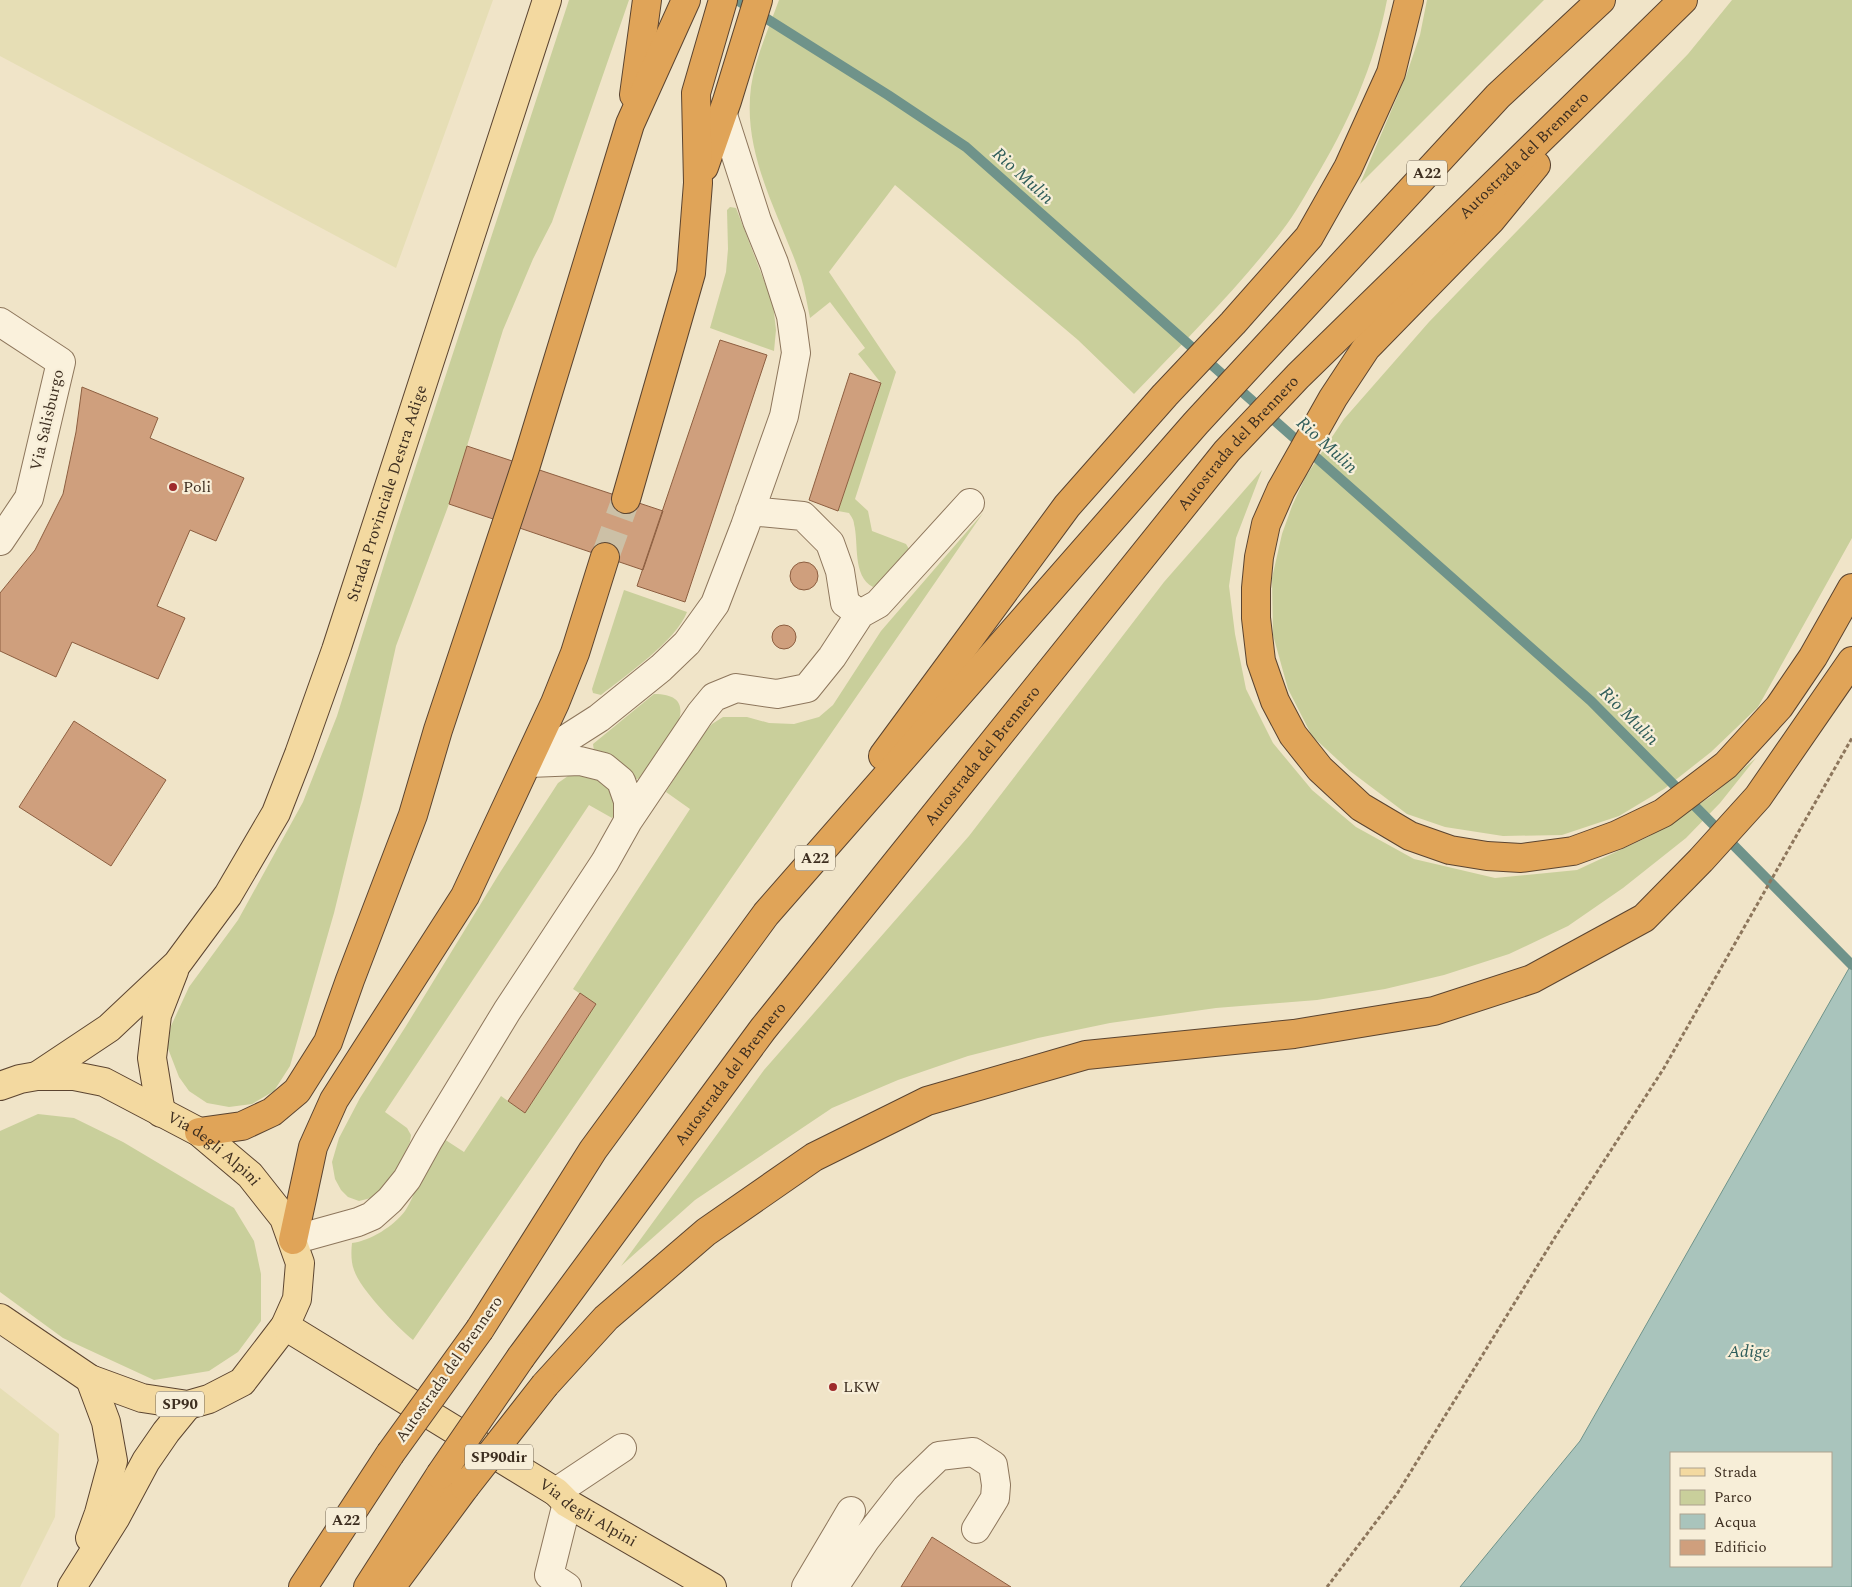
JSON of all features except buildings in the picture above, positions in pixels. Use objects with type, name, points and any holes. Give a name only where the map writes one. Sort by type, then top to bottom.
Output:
[{"type":"highway","points":[[630,124],[647,0]]},
{"type":"highway","points":[[199,1132],[242,1126],[272,1112],[297,1091],[328,1042],[413,815],[438,730],[526,465],[630,124],[686,0]]},
{"type":"highway","points":[[626,499],[690,274],[698,183],[696,93],[723,0]]},
{"type":"highway","points":[[698,183],[723,115],[758,0]]},
{"type":"highway","points":[[766,914],[1068,506],[1165,395],[1233,323],[1309,237],[1348,168],[1391,73],[1409,0]]},
{"type":"highway","name":"Autostrada del Brennero","points":[[303,1587],[390,1454],[480,1329],[593,1150],[766,914],[1196,423],[1498,96],[1601,0]]},
{"type":"highway","name":"Autostrada del Brennero","points":[[368,1587],[440,1476],[521,1358],[763,1029],[1227,451],[1298,376],[1683,0]]},
{"type":"highway","points":[[1619,62],[1491,220],[1366,348],[1333,398],[1280,490],[1266,524],[1259,556],[1256,588],[1256,618],[1262,662],[1275,701],[1293,735],[1320,769],[1361,807],[1410,836],[1450,850],[1487,856],[1521,858],[1574,851],[1617,835],[1663,813],[1726,765],[1779,707],[1814,657],[1852,588]]},
{"type":"highway","points":[[293,1240],[313,1147],[334,1100],[465,896],[527,764],[575,653],[605,556]]},
{"type":"highway","points":[[390,1587],[545,1385],[606,1318],[706,1232],[814,1157],[927,1100],[1086,1055],[1294,1034],[1434,1012],[1532,979],[1644,918],[1701,860],[1758,797],[1852,661]]},
{"type":"main road","name":"Strada Provinciale Destra Adige","points":[[14,1079],[109,1028],[177,964],[228,895],[276,814],[339,641],[547,0]]},
{"type":"main road","name":"Strada Provinciale Destra Adige","points":[[161,1113],[152,1058],[157,1015],[177,964]]},
{"type":"main road","name":"Via degli Alpini","points":[[0,1318],[90,1379],[142,1398],[188,1405],[209,1400],[242,1382],[286,1326],[297,1299],[300,1263],[284,1218],[250,1175],[199,1132],[104,1082],[74,1076],[14,1079]]},
{"type":"main road","name":"Via degli Alpini","points":[[286,1326],[561,1497],[712,1587]]},
{"type":"main road","name":"SP90","points":[[72,1585],[99,1513],[113,1461],[106,1422],[90,1379]]},
{"type":"main road","name":"SP90","points":[[72,1585],[116,1517],[146,1461],[188,1405]]},
{"type":"street","points":[[527,764],[599,718],[661,668],[687,643],[715,604],[784,416],[796,353],[791,316],[723,115]]},
{"type":"street","name":"Via Salisburgo","points":[[0,322],[61,362],[29,498],[0,541]]},
{"type":"street","points":[[293,1240],[358,1222],[372,1216],[390,1200],[407,1179],[497,1028],[605,862],[628,821],[700,714],[714,697],[736,688],[777,694],[806,688],[832,658],[860,614],[878,604],[970,503]]},
{"type":"street","points":[[750,511],[803,516],[830,543],[840,571],[845,603],[860,614]]},
{"type":"street","points":[[527,764],[580,761],[604,767],[621,781],[628,801],[628,821]]},
{"type":"street","points":[[567,1587],[549,1575],[561,1497],[622,1448]]},
{"type":"street","points":[[834,1587],[866,1539],[906,1488],[939,1456],[973,1452],[993,1465],[996,1484],[995,1498],[976,1529]]},
{"type":"street","points":[[806,1587],[851,1511]]},
{"type":"path","points":[[1327,1587],[1397,1494],[1557,1234],[1664,1068],[1852,738]]},
{"type":"shaded area","points":[[0,0],[493,0],[396,268],[0,56]]},
{"type":"shaded area","points":[[0,1388],[59,1434],[55,1517],[20,1587],[0,1587]]},
{"type":"green space","points":[[569,0],[629,0],[552,222],[533,259],[503,330],[449,504],[396,646],[334,913],[290,1066],[274,1091],[252,1104],[229,1107],[207,1103],[189,1091],[179,1077],[167,1046],[171,1026],[189,987],[238,920],[303,802],[337,716],[393,536]]},
{"type":"green space","points":[[779,0],[1387,0],[1375,49],[1358,94],[1338,139],[1296,210],[1278,236],[1244,277],[1134,394],[1078,340],[895,185],[829,272],[896,372],[855,499],[868,511],[872,531],[906,544],[909,549],[885,578],[873,587],[866,582],[859,567],[853,520],[849,513],[838,511],[881,383],[858,354],[865,348],[830,302],[810,318],[801,277],[765,184],[757,161],[752,137],[750,112],[753,76]]},
{"type":"green space","points":[[1427,0],[1544,0],[1360,184],[1406,76],[1420,35]]},
{"type":"green space","points":[[1732,0],[1852,0],[1852,538],[1758,707],[1711,752],[1664,789],[1619,816],[1562,835],[1503,836],[1445,827],[1407,814],[1350,771],[1312,736],[1288,689],[1273,635],[1272,578],[1282,534],[1292,506],[1306,476],[1344,419],[1429,322],[1688,54]]},
{"type":"green space","points":[[730,207],[736,208],[773,304],[776,330],[774,351],[710,328],[726,272],[728,249],[727,210]]},
{"type":"green space","points":[[1262,470],[1236,538],[1229,586],[1235,634],[1246,689],[1273,743],[1312,790],[1356,827],[1414,859],[1495,878],[1577,870],[1648,837],[1710,797],[1756,758],[1720,803],[1686,838],[1623,888],[1568,926],[1509,954],[1444,975],[1385,989],[1317,1000],[1216,1008],[1110,1023],[1038,1038],[968,1056],[898,1080],[832,1108],[695,1200],[621,1266],[764,1070],[969,836],[1164,582]]},
{"type":"green space","points":[[983,513],[413,1340],[363,1287],[352,1264],[352,1243],[374,1236],[400,1217],[444,1139],[464,1152],[501,1096],[525,1113],[596,1004],[573,989],[690,809],[666,792],[698,740],[712,724],[723,717],[747,717],[769,723],[794,724],[819,717],[833,705],[881,631]]},
{"type":"green space","points":[[624,590],[687,612],[681,623],[662,646],[601,695],[593,693],[592,689]]},
{"type":"green space","points":[[654,694],[671,697],[679,704],[680,715],[676,728],[659,755],[643,777],[634,780],[594,751],[593,744]]},
{"type":"green space","points":[[592,775],[613,789],[617,811],[612,818],[589,805],[385,1112],[407,1128],[411,1135],[410,1142],[396,1171],[375,1197],[359,1201],[348,1197],[341,1190],[335,1179],[332,1162],[339,1138],[360,1098],[499,874],[558,783],[568,776]]},
{"type":"green space","points":[[38,1114],[74,1118],[123,1142],[234,1208],[254,1241],[261,1274],[261,1321],[238,1352],[209,1371],[154,1380],[63,1338],[0,1292],[0,1131]]},
{"type":"water","name":"Adige","points":[[1852,963],[1852,1587],[1460,1587],[1580,1441]]},
{"type":"waterway","name":"Rio Mulin","points":[[737,0],[888,95],[966,147],[1591,701],[1852,965]]},
{"type":"tunnel","points":[[605,557],[626,499]]},
{"type":"place","name":"Poli","points":[[173,487]]},
{"type":"place","name":"LKW","points":[[833,1387]]}]
